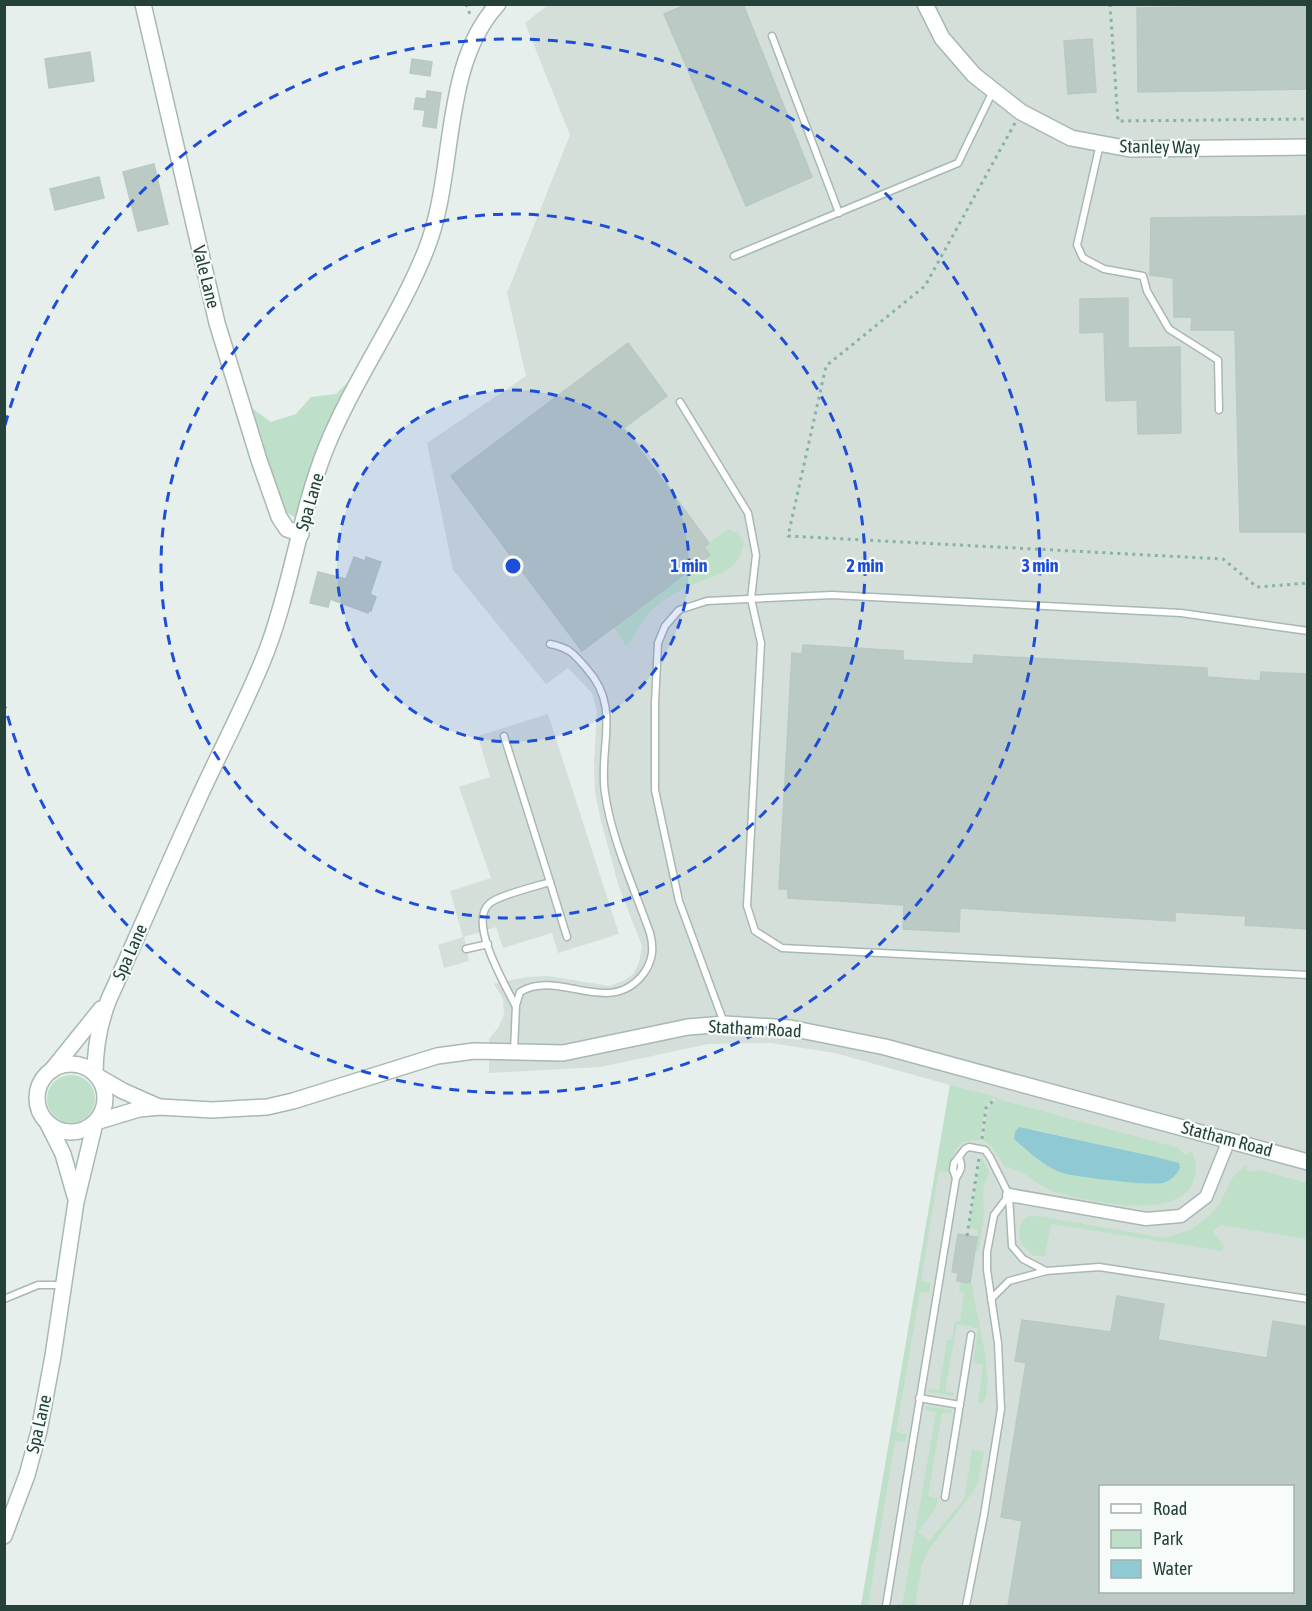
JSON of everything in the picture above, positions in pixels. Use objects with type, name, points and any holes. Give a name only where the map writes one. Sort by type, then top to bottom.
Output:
[{"type":"street","name":"Vale Lane","points":[[143,4],[201,260],[234,383],[274,505],[287,529],[301,534]]},
{"type":"street","name":"Spa Lane","points":[[96,1075],[98,1031],[109,999],[198,799],[253,686],[276,625],[318,471],[338,419],[427,249],[439,209],[456,104],[466,61],[482,25],[498,4]]},
{"type":"street","name":"Stanley Way","points":[[925,4],[942,38],[974,75],[1021,112],[1071,138],[1130,149],[1308,147]]},
{"type":"street","name":"Spa Lane","points":[[50,1072],[109,999]]},
{"type":"street","name":"Statham Road","points":[[95,1122],[139,1109],[160,1107],[212,1110],[267,1107],[437,1056],[474,1051],[563,1053],[688,1027],[724,1024],[790,1028],[885,1047],[1308,1162]]},
{"type":"street","points":[[68,1064],[87,1068],[102,1084],[105,1104],[95,1122],[86,1129],[76,1132],[56,1129],[40,1114],[37,1103],[38,1091],[42,1080],[50,1072],[68,1064]]},
{"type":"street","name":"Statham Road","points":[[96,1075],[123,1091],[160,1107]]},
{"type":"street","name":"Spa Lane","points":[[4,1536],[27,1474],[39,1431],[76,1202],[95,1122]]},
{"type":"street","name":"Spa Lane","points":[[47,1123],[63,1154],[76,1202]]},
{"type":"street","points":[[1009,1195],[1146,1218],[1181,1216],[1206,1197],[1229,1140]]},
{"type":"lane","points":[[772,36],[839,213]]},
{"type":"lane","points":[[734,256],[958,163],[994,90]]},
{"type":"lane","points":[[1100,143],[1077,245],[1083,258],[1104,270],[1143,276],[1147,291],[1169,329],[1218,360],[1219,410]]},
{"type":"lane","points":[[680,402],[748,513],[756,555],[751,599],[761,643],[747,906],[755,931],[782,948],[1308,975]]},
{"type":"lane","points":[[724,1024],[679,902],[655,790],[658,643],[665,626],[679,610],[706,601],[832,595],[1181,614],[1308,631]]},
{"type":"lane","points":[[514,1052],[516,1005],[520,992],[532,986],[552,985],[597,993],[617,992],[639,979],[647,969],[653,945],[617,838],[604,791],[607,731],[604,696],[597,680],[574,654],[568,649],[550,644]]},
{"type":"lane","points":[[504,736],[567,937]]},
{"type":"lane","points":[[516,1005],[491,958],[481,921],[482,912],[490,902],[550,882]]},
{"type":"lane","points":[[466,949],[488,944]]},
{"type":"lane","points":[[886,1606],[956,1178],[953,1170],[954,1163],[965,1149],[980,1148],[990,1156],[1009,1195],[1012,1246],[1023,1259],[1046,1271]]},
{"type":"lane","points":[[966,1606],[984,1515],[1001,1409],[998,1343],[987,1252],[994,1215],[1009,1195]]},
{"type":"lane","points":[[991,1299],[1009,1281],[1046,1271],[1099,1267],[1308,1299]]},
{"type":"lane","points":[[4,1299],[38,1285],[64,1285]]},
{"type":"lane","points":[[945,1497],[971,1335]]},
{"type":"lane","points":[[919,1398],[960,1405]]},
{"type":"path","points":[[1110,4],[1118,121],[1308,118]]},
{"type":"path","points":[[1021,112],[925,286],[826,366],[788,536],[1223,559],[1257,587],[1308,583]]},
{"type":"path","points":[[967,1236],[987,1108],[996,1098]]},
{"type":"shaded area","points":[[548,5],[1307,5],[1307,1606],[861,1606],[950,1085],[835,1053],[771,1043],[708,1044],[601,1067],[489,1073],[489,1039],[498,1028],[504,1015],[503,999],[494,984],[527,977],[548,976],[610,986],[633,974],[639,963],[642,946],[619,887],[595,793],[597,712],[592,693],[568,668],[546,684],[453,570],[427,443],[526,376],[507,293],[570,135],[525,23]]},
{"type":"shaded area","points":[[548,714],[619,934],[558,953],[552,933],[503,948],[496,927],[464,937],[469,961],[444,968],[438,945],[463,937],[450,891],[491,878],[459,787],[490,777],[478,736]]},
{"type":"green space","points":[[355,375],[309,477],[295,517],[277,503],[249,406],[271,422],[296,414],[311,397],[336,394]]},
{"type":"green space","points":[[728,529],[738,533],[744,542],[736,562],[722,573],[685,588],[657,605],[644,619],[626,646],[614,627],[710,555],[704,547]]},
{"type":"green space","points":[[71,1075],[88,1082],[95,1099],[88,1116],[71,1123],[54,1116],[47,1099],[54,1082]]},
{"type":"green space","points":[[950,1085],[994,1096],[985,1107],[980,1140],[961,1144],[954,1153],[949,1172],[939,1171],[921,1281],[931,1283],[929,1293],[920,1292],[896,1432],[907,1434],[905,1442],[895,1441],[868,1606],[861,1606]]},
{"type":"green space","points":[[997,1099],[1179,1148],[1185,1155],[1192,1151],[1195,1166],[1193,1182],[1184,1194],[1170,1202],[1152,1205],[1111,1204],[1051,1191],[1019,1171],[1005,1167],[992,1147],[983,1140],[988,1108]],"holes":[[[1032,1129],[1178,1163],[1180,1168],[1041,1162],[1014,1139],[1015,1132]]]},
{"type":"green space","points":[[981,1157],[989,1172],[983,1191],[984,1215],[979,1250],[975,1252],[978,1230],[969,1228]]},
{"type":"green space","points":[[1246,1165],[1248,1172],[1261,1170],[1307,1183],[1307,1239],[1220,1225],[1213,1231],[1224,1246],[1222,1251],[1051,1224],[1045,1256],[1034,1256],[1021,1243],[1020,1226],[1024,1219],[1032,1215],[1164,1238],[1190,1230],[1209,1216],[1219,1205],[1232,1178]]},
{"type":"green space","points":[[961,1282],[972,1284],[984,1347],[987,1382],[986,1395],[982,1404],[978,1402],[983,1365],[973,1363],[978,1329],[957,1324],[945,1391],[954,1393],[954,1396],[928,1392],[929,1389],[939,1390],[947,1339],[952,1340],[955,1321],[960,1321],[964,1293],[959,1292]]},
{"type":"green space","points":[[926,1406],[952,1410],[951,1414],[942,1413],[928,1496],[938,1498],[936,1508],[918,1532],[929,1541],[964,1499],[972,1449],[984,1452],[978,1482],[973,1492],[929,1549],[922,1565],[915,1606],[902,1606],[936,1412],[925,1410]]},
{"type":"water","points":[[1019,1127],[1156,1157],[1179,1163],[1180,1168],[1168,1181],[1156,1184],[1067,1174],[1047,1166],[1014,1139]]},
{"type":"building","points":[[688,4],[743,4],[812,177],[746,206],[664,14]]},
{"type":"building","points":[[1308,5],[1308,89],[1138,92],[1137,8]]},
{"type":"building","points":[[1092,39],[1096,92],[1068,94],[1064,41]]},
{"type":"building","points":[[90,52],[94,81],[49,88],[45,59]]},
{"type":"building","points":[[412,59],[432,62],[430,76],[410,73]]},
{"type":"building","points":[[427,91],[441,93],[436,128],[423,126],[425,110],[414,109],[416,98],[426,99]]},
{"type":"building","points":[[154,164],[168,224],[138,231],[123,172]]},
{"type":"building","points":[[99,177],[104,198],[55,210],[50,189]]},
{"type":"building","points":[[1308,216],[1308,532],[1240,532],[1235,330],[1191,330],[1192,317],[1174,317],[1173,278],[1150,275],[1151,218]]},
{"type":"building","points":[[1128,298],[1128,348],[1180,347],[1181,433],[1138,434],[1137,400],[1106,401],[1104,332],[1080,333],[1080,299]]},
{"type":"building","points":[[628,343],[667,396],[624,428],[709,543],[704,547],[710,555],[582,651],[451,476]]},
{"type":"building","points":[[354,557],[365,561],[366,557],[381,562],[370,594],[376,597],[371,611],[369,610],[368,613],[330,599],[328,607],[310,603],[318,572],[346,579]]},
{"type":"building","points":[[803,645],[903,651],[903,660],[973,664],[974,655],[1207,668],[1207,677],[1260,681],[1261,672],[1308,674],[1308,929],[1245,925],[1246,916],[1175,912],[1175,921],[960,908],[959,932],[903,929],[904,905],[788,898],[788,889],[779,889],[792,653],[802,654]]},
{"type":"building","points":[[958,1234],[977,1237],[970,1283],[957,1281],[958,1273],[952,1272]]},
{"type":"building","points":[[1117,1296],[1164,1304],[1158,1340],[1267,1358],[1273,1321],[1308,1327],[1308,1606],[1008,1606],[1022,1521],[1001,1517],[1026,1363],[1015,1361],[1022,1320],[1111,1332]]}]
